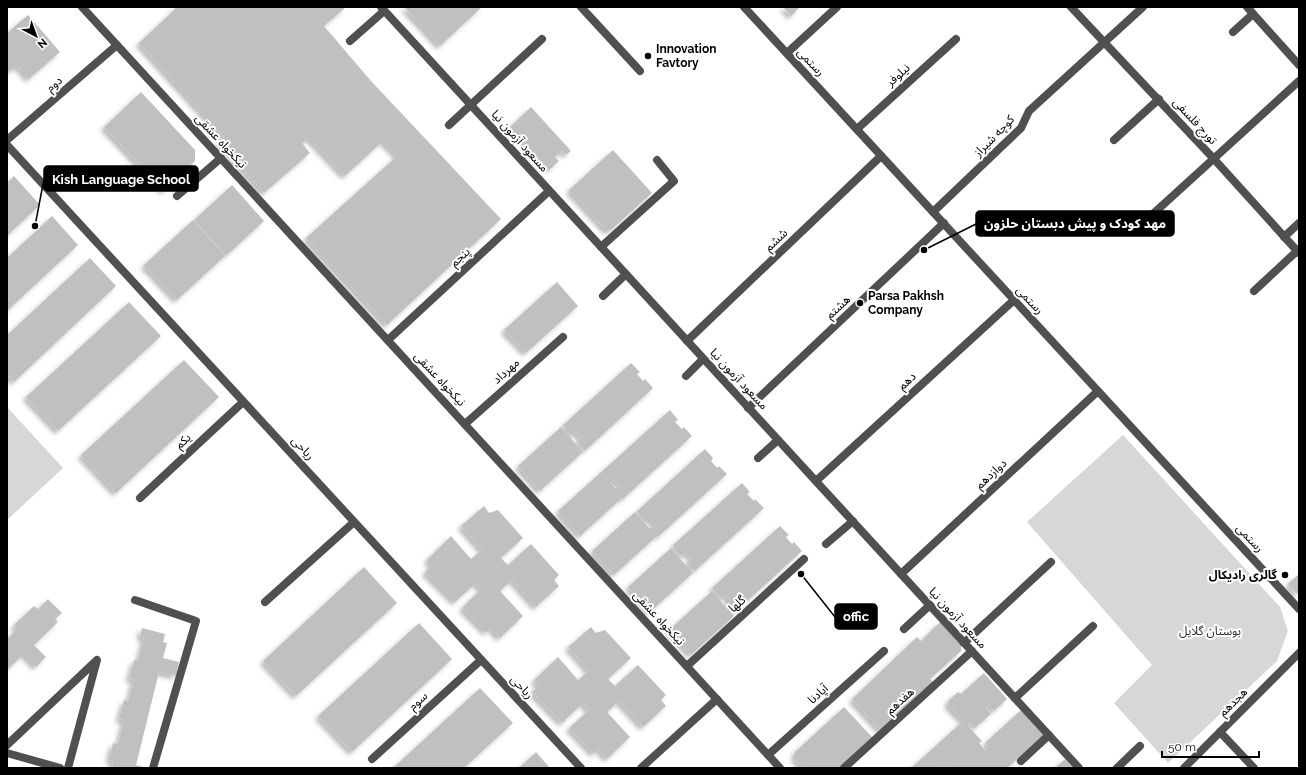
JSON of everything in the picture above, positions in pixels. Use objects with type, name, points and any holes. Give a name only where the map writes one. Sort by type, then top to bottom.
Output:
[{"type":"street","name":"نیکخواه عشقی","points":[[82,7],[780,768]]},
{"type":"street","points":[[581,7],[640,71]]},
{"type":"street","name":"رستمی","points":[[744,7],[1299,609]]},
{"type":"street","points":[[787,53],[837,7]]},
{"type":"street","name":"تورج فلسفی","points":[[1072,7],[1159,99],[1298,252]]},
{"type":"street","name":"کوچه شیراز","points":[[933,212],[1021,128],[1029,111],[1143,7]]},
{"type":"street","points":[[1246,7],[1299,65]]},
{"type":"street","points":[[350,41],[382,9]]},
{"type":"street","name":"مسعود آزمون نیا","points":[[382,9],[1079,768]]},
{"type":"street","points":[[1233,32],[1253,14]]},
{"type":"street","points":[[449,125],[542,39]]},
{"type":"street","name":"نیلوفر","points":[[857,129],[956,39]]},
{"type":"street","name":"دوم","points":[[7,140],[117,45]]},
{"type":"street","points":[[1143,223],[1299,81]]},
{"type":"street","points":[[1114,140],[1159,99]]},
{"type":"street","name":"ریاحی","points":[[7,144],[581,768]]},
{"type":"street","name":"ششم","points":[[687,341],[881,156]]},
{"type":"street","points":[[177,196],[221,158]]},
{"type":"street","points":[[601,247],[674,181],[657,160]]},
{"type":"street","name":"پنجم","points":[[388,340],[549,191]]},
{"type":"street","name":"هشتم","points":[[748,408],[944,223]]},
{"type":"street","points":[[1284,237],[1299,224]]},
{"type":"street","points":[[1254,291],[1298,252]]},
{"type":"street","points":[[603,296],[626,274]]},
{"type":"street","name":"دهم","points":[[816,481],[1014,300]]},
{"type":"street","name":"مهرداد","points":[[465,424],[563,337]]},
{"type":"street","points":[[686,376],[703,359]]},
{"type":"street","name":"دوازدهم","points":[[901,574],[1098,391]]},
{"type":"street","name":"یکم","points":[[140,498],[243,402]]},
{"type":"street","points":[[758,458],[778,440]]},
{"type":"street","points":[[826,544],[853,521]]},
{"type":"street","points":[[266,602],[354,522]]},
{"type":"street","name":"گلها","points":[[687,666],[804,559]]},
{"type":"street","points":[[964,643],[1051,562]]},
{"type":"street","points":[[136,600],[196,621],[153,768]]},
{"type":"street","points":[[904,629],[930,606]]},
{"type":"street","points":[[1015,698],[1092,626]]},
{"type":"street","name":"آپادنا","points":[[768,755],[884,651]]},
{"type":"street","name":"هفدهم","points":[[844,768],[972,651]]},
{"type":"street","name":"هجدهم","points":[[1184,768],[1299,653]]},
{"type":"street","points":[[7,745],[97,660],[68,768]]},
{"type":"street","name":"سوم","points":[[372,759],[481,660]]},
{"type":"street","points":[[641,768],[717,700]]},
{"type":"street","points":[[1220,732],[1254,768]]},
{"type":"street","points":[[1021,761],[1049,735]]},
{"type":"street","points":[[1117,768],[1140,746]]},
{"type":"street","points":[[7,753],[35,765],[60,768]]},
{"type":"green space","points":[[7,407],[63,468],[7,520]]},
{"type":"green space","name":"بوستان گلایل","points":[[1123,435],[1280,607],[1288,631],[1277,661],[1168,763],[1114,703],[1152,665],[1027,522]]},
{"type":"building","points":[[174,7],[346,7],[324,26],[371,81],[501,219],[387,325],[306,238],[397,156],[383,141],[345,176],[309,138],[302,143],[310,153],[264,193],[219,142],[224,137],[139,43],[175,9]]},
{"type":"building","points":[[404,7],[482,7],[440,46]]},
{"type":"building","points":[[783,7],[800,7],[791,16]]},
{"type":"building","points":[[28,15],[60,52],[29,79],[18,66],[7,72],[7,33]]},
{"type":"building","points":[[141,92],[195,150],[195,161],[164,191],[104,127]]},
{"type":"building","points":[[531,107],[571,151],[566,155],[562,151],[555,157],[559,161],[549,170],[510,127]]},
{"type":"building","points":[[613,150],[652,193],[611,230],[606,230],[569,190]]},
{"type":"building","points":[[14,176],[40,205],[7,236],[7,183]]},
{"type":"building","points":[[232,185],[264,221],[226,256],[194,220]]},
{"type":"building","points":[[52,216],[78,245],[7,311],[7,258]]},
{"type":"building","points":[[193,220],[225,256],[177,300],[144,265]]},
{"type":"building","points":[[90,258],[116,286],[14,382],[7,374],[7,335]]},
{"type":"building","points":[[557,282],[578,306],[526,353],[504,330]]},
{"type":"building","points":[[129,302],[161,336],[58,431],[26,397]]},
{"type":"building","points":[[184,360],[219,397],[116,493],[81,455]]},
{"type":"building","points":[[631,363],[640,372],[637,374],[643,381],[645,379],[653,388],[585,451],[577,442],[581,438],[576,432],[572,436],[563,425]]},
{"type":"building","points":[[670,410],[678,420],[675,422],[682,429],[684,427],[692,436],[580,536],[558,511]],"holes":[[[614,480],[620,486],[616,489],[611,483]]]},
{"type":"building","points":[[561,427],[583,452],[540,491],[518,466]]},
{"type":"building","points":[[705,449],[713,458],[711,461],[717,468],[719,466],[727,474],[614,575],[592,551],[635,512],[650,529],[655,525],[649,519],[646,522],[636,512]]},
{"type":"building","points":[[742,483],[750,492],[747,494],[754,501],[755,499],[764,508],[695,571],[687,562],[692,558],[686,553],[682,556],[673,545]]},
{"type":"building","points":[[484,506],[489,513],[498,510],[523,538],[501,558],[508,565],[531,544],[559,575],[554,580],[559,586],[536,607],[512,580],[500,591],[523,616],[500,638],[490,627],[487,633],[462,608],[481,589],[476,583],[455,602],[425,572],[432,565],[427,560],[451,536],[471,559],[482,550],[461,526]]},
{"type":"building","points":[[780,526],[789,535],[786,537],[792,544],[794,542],[802,551],[733,614],[726,605],[730,601],[725,595],[721,598],[712,588]]},
{"type":"building","points":[[671,548],[693,573],[650,612],[628,587]]},
{"type":"building","points":[[364,567],[397,603],[296,696],[263,661]]},
{"type":"building","points":[[1299,574],[1299,596],[1288,584]]},
{"type":"building","points":[[712,591],[734,616],[691,655],[669,630]]},
{"type":"building","points":[[48,599],[62,613],[55,619],[58,622],[34,645],[46,657],[36,667],[24,654],[7,670],[7,639],[17,629],[14,625],[34,606],[38,609]]},
{"type":"building","points":[[940,622],[961,645],[961,651],[930,679],[933,682],[881,731],[852,699],[917,637],[921,641]]},
{"type":"building","points":[[419,623],[452,659],[352,752],[318,716]]},
{"type":"building","points":[[591,627],[596,633],[605,630],[631,658],[608,679],[615,686],[638,665],[666,695],[661,700],[666,706],[643,727],[619,701],[607,712],[630,737],[607,759],[598,748],[594,754],[569,728],[589,710],[583,703],[562,723],[532,692],[539,686],[534,680],[558,657],[578,680],[589,671],[568,647]]},
{"type":"building","points":[[142,628],[165,634],[163,642],[167,643],[163,658],[179,662],[176,676],[159,672],[136,765],[147,768],[112,768],[113,761],[109,760],[113,743],[118,744],[124,720],[119,719],[124,700],[128,701],[134,680],[129,679],[134,660],[138,661],[144,638],[140,637]]},
{"type":"building","points":[[984,673],[1007,699],[994,711],[989,706],[986,708],[991,714],[975,728],[970,723],[968,726],[982,741],[979,743],[985,750],[989,747],[985,743],[1021,710],[1044,735],[1007,768],[948,768],[945,765],[941,768],[911,768],[963,721],[948,705],[949,700],[958,692],[961,694]]},
{"type":"building","points":[[480,688],[513,723],[464,768],[393,768]]},
{"type":"building","points":[[844,707],[873,738],[841,768],[803,768],[795,759],[795,752]]},
{"type":"building","points":[[536,752],[550,768],[519,768]]},
{"type":"building","points":[[1065,759],[1073,768],[1055,768]]},
{"type":"place","name":"Innovation Favtory","points":[[648,56]]},
{"type":"place","name":"Kish Language School","points":[[35,226]]},
{"type":"place","name":"مهد کودک و پیش دبستان حلزون","points":[[924,250]]},
{"type":"place","name":"Parsa Pakhsh Company","points":[[860,303]]},
{"type":"place","name":"offic","points":[[801,574]]},
{"type":"place","name":"گالری رادیکال","points":[[1285,575]]}]
